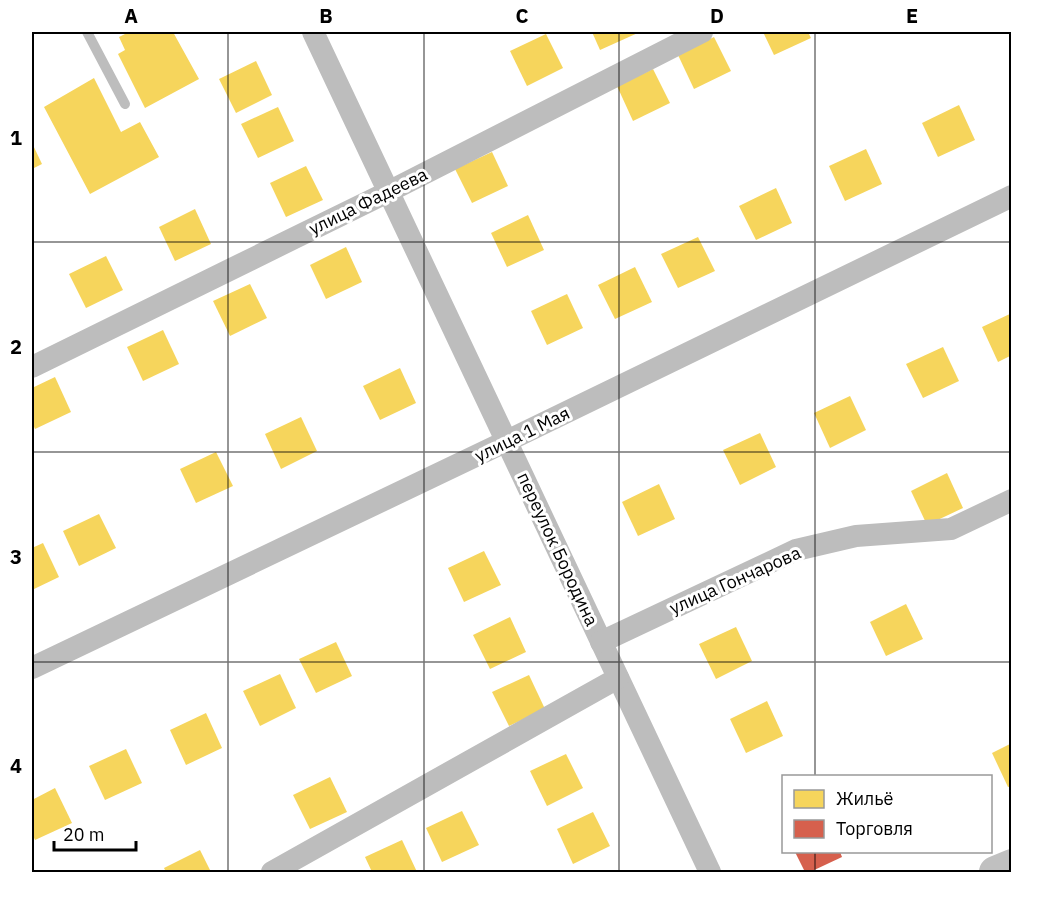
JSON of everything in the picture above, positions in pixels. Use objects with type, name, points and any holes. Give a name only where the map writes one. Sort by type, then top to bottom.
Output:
[{"type":"main road","points":[[995,873],[1011,864]]},
{"type":"street","name":"переулок Бородина","points":[[313,32],[710,873]]},
{"type":"street","name":"улица Фадеева","points":[[32,367],[388,192],[702,32]]},
{"type":"street","name":"улица 1 Мая","points":[[32,668],[507,441],[1011,196]]},
{"type":"street","name":"улица Гончарова","points":[[601,642],[796,550],[856,536],[951,529],[1011,500]]},
{"type":"street","points":[[272,873],[618,678]]},
{"type":"lane","points":[[87,32],[125,104]]},
{"type":"building: Жильё","points":[[129,32],[152,32],[153,34],[173,32],[199,79],[145,108],[118,54],[125,50],[119,37]]},
{"type":"building: Жильё","points":[[592,32],[640,32],[600,50]]},
{"type":"building: Жильё","points":[[763,32],[808,32],[811,38],[774,55]]},
{"type":"building: Жильё","points":[[546,34],[563,68],[527,86],[510,51]]},
{"type":"building: Жильё","points":[[714,37],[731,71],[694,89],[678,55]]},
{"type":"building: Жильё","points":[[256,61],[272,95],[236,113],[219,79]]},
{"type":"building: Жильё","points":[[653,69],[670,103],[633,121],[617,86]]},
{"type":"building: Жильё","points":[[94,78],[121,132],[140,122],[159,157],[90,194],[44,107]]},
{"type":"building: Жильё","points":[[959,105],[975,140],[938,157],[922,123]]},
{"type":"building: Жильё","points":[[278,107],[294,141],[258,158],[241,124]]},
{"type":"building: Жильё","points":[[32,143],[42,164],[32,169]]},
{"type":"building: Жильё","points":[[866,149],[882,184],[845,201],[829,166]]},
{"type":"building: Жильё","points":[[492,152],[508,186],[472,203],[455,169]]},
{"type":"building: Жильё","points":[[306,166],[323,200],[286,217],[270,183]]},
{"type":"building: Жильё","points":[[776,188],[792,223],[756,240],[739,206]]},
{"type":"building: Жильё","points":[[195,209],[211,244],[175,261],[159,227]]},
{"type":"building: Жильё","points":[[528,215],[544,250],[507,267],[491,233]]},
{"type":"building: Жильё","points":[[698,237],[715,271],[678,288],[661,254]]},
{"type":"building: Жильё","points":[[346,247],[362,282],[326,299],[310,265]]},
{"type":"building: Жильё","points":[[106,256],[123,290],[86,308],[69,274]]},
{"type":"building: Жильё","points":[[635,267],[652,302],[615,319],[598,285]]},
{"type":"building: Жильё","points":[[250,284],[267,318],[230,336],[213,301]]},
{"type":"building: Жильё","points":[[567,294],[583,328],[547,345],[531,311]]},
{"type":"building: Жильё","points":[[1012,313],[1012,355],[998,362],[982,327]]},
{"type":"building: Жильё","points":[[163,330],[179,364],[143,381],[127,347]]},
{"type":"building: Жильё","points":[[943,347],[959,381],[923,398],[906,364]]},
{"type":"building: Жильё","points":[[400,368],[416,403],[380,420],[363,386]]},
{"type":"building: Жильё","points":[[55,377],[71,412],[35,429],[32,422],[32,388]]},
{"type":"building: Жильё","points":[[850,396],[866,430],[830,448],[814,413]]},
{"type":"building: Жильё","points":[[301,417],[317,451],[281,469],[265,434]]},
{"type":"building: Жильё","points":[[760,433],[776,467],[740,485],[723,450]]},
{"type":"building: Жильё","points":[[216,452],[233,486],[196,503],[180,469]]},
{"type":"building: Жильё","points":[[947,473],[963,508],[927,525],[911,491]]},
{"type":"building: Жильё","points":[[659,484],[675,519],[638,536],[622,502]]},
{"type":"building: Жильё","points":[[99,514],[116,548],[79,566],[63,531]]},
{"type":"building: Жильё","points":[[43,543],[59,577],[32,590],[32,548]]},
{"type":"building: Жильё","points":[[484,551],[501,585],[464,602],[448,568]]},
{"type":"building: Жильё","points":[[906,604],[923,639],[886,656],[870,622]]},
{"type":"building: Жильё","points":[[510,617],[526,652],[490,669],[473,635]]},
{"type":"building: Жильё","points":[[736,627],[752,661],[716,679],[699,644]]},
{"type":"building: Жильё","points":[[336,642],[352,676],[316,693],[299,659]]},
{"type":"building: Жильё","points":[[280,674],[296,708],[260,726],[243,691]]},
{"type":"building: Жильё","points":[[529,675],[545,709],[509,726],[492,692]]},
{"type":"building: Жильё","points":[[767,701],[783,736],[746,753],[730,719]]},
{"type":"building: Жильё","points":[[206,713],[222,748],[186,765],[170,730]]},
{"type":"building: Жильё","points":[[1012,743],[1012,786],[1008,787],[992,753]]},
{"type":"building: Жильё","points":[[126,749],[142,783],[105,800],[89,766]]},
{"type":"building: Жильё","points":[[566,754],[583,788],[547,806],[530,771]]},
{"type":"building: Жильё","points":[[330,777],[347,812],[310,829],[293,795]]},
{"type":"building: Жильё","points":[[55,788],[72,823],[35,840],[32,833],[32,800]]},
{"type":"building: Жильё","points":[[462,811],[479,845],[442,862],[426,828]]},
{"type":"building: Жильё","points":[[593,812],[610,846],[573,864],[557,829]]},
{"type":"building: Жильё","points":[[402,840],[417,872],[372,872],[365,857]]},
{"type":"building: Жильё","points":[[200,850],[211,872],[166,872],[164,868]]},
{"type":"building: Торговля","points":[[796,853],[840,853],[842,857],[810,872],[805,872]]}]
